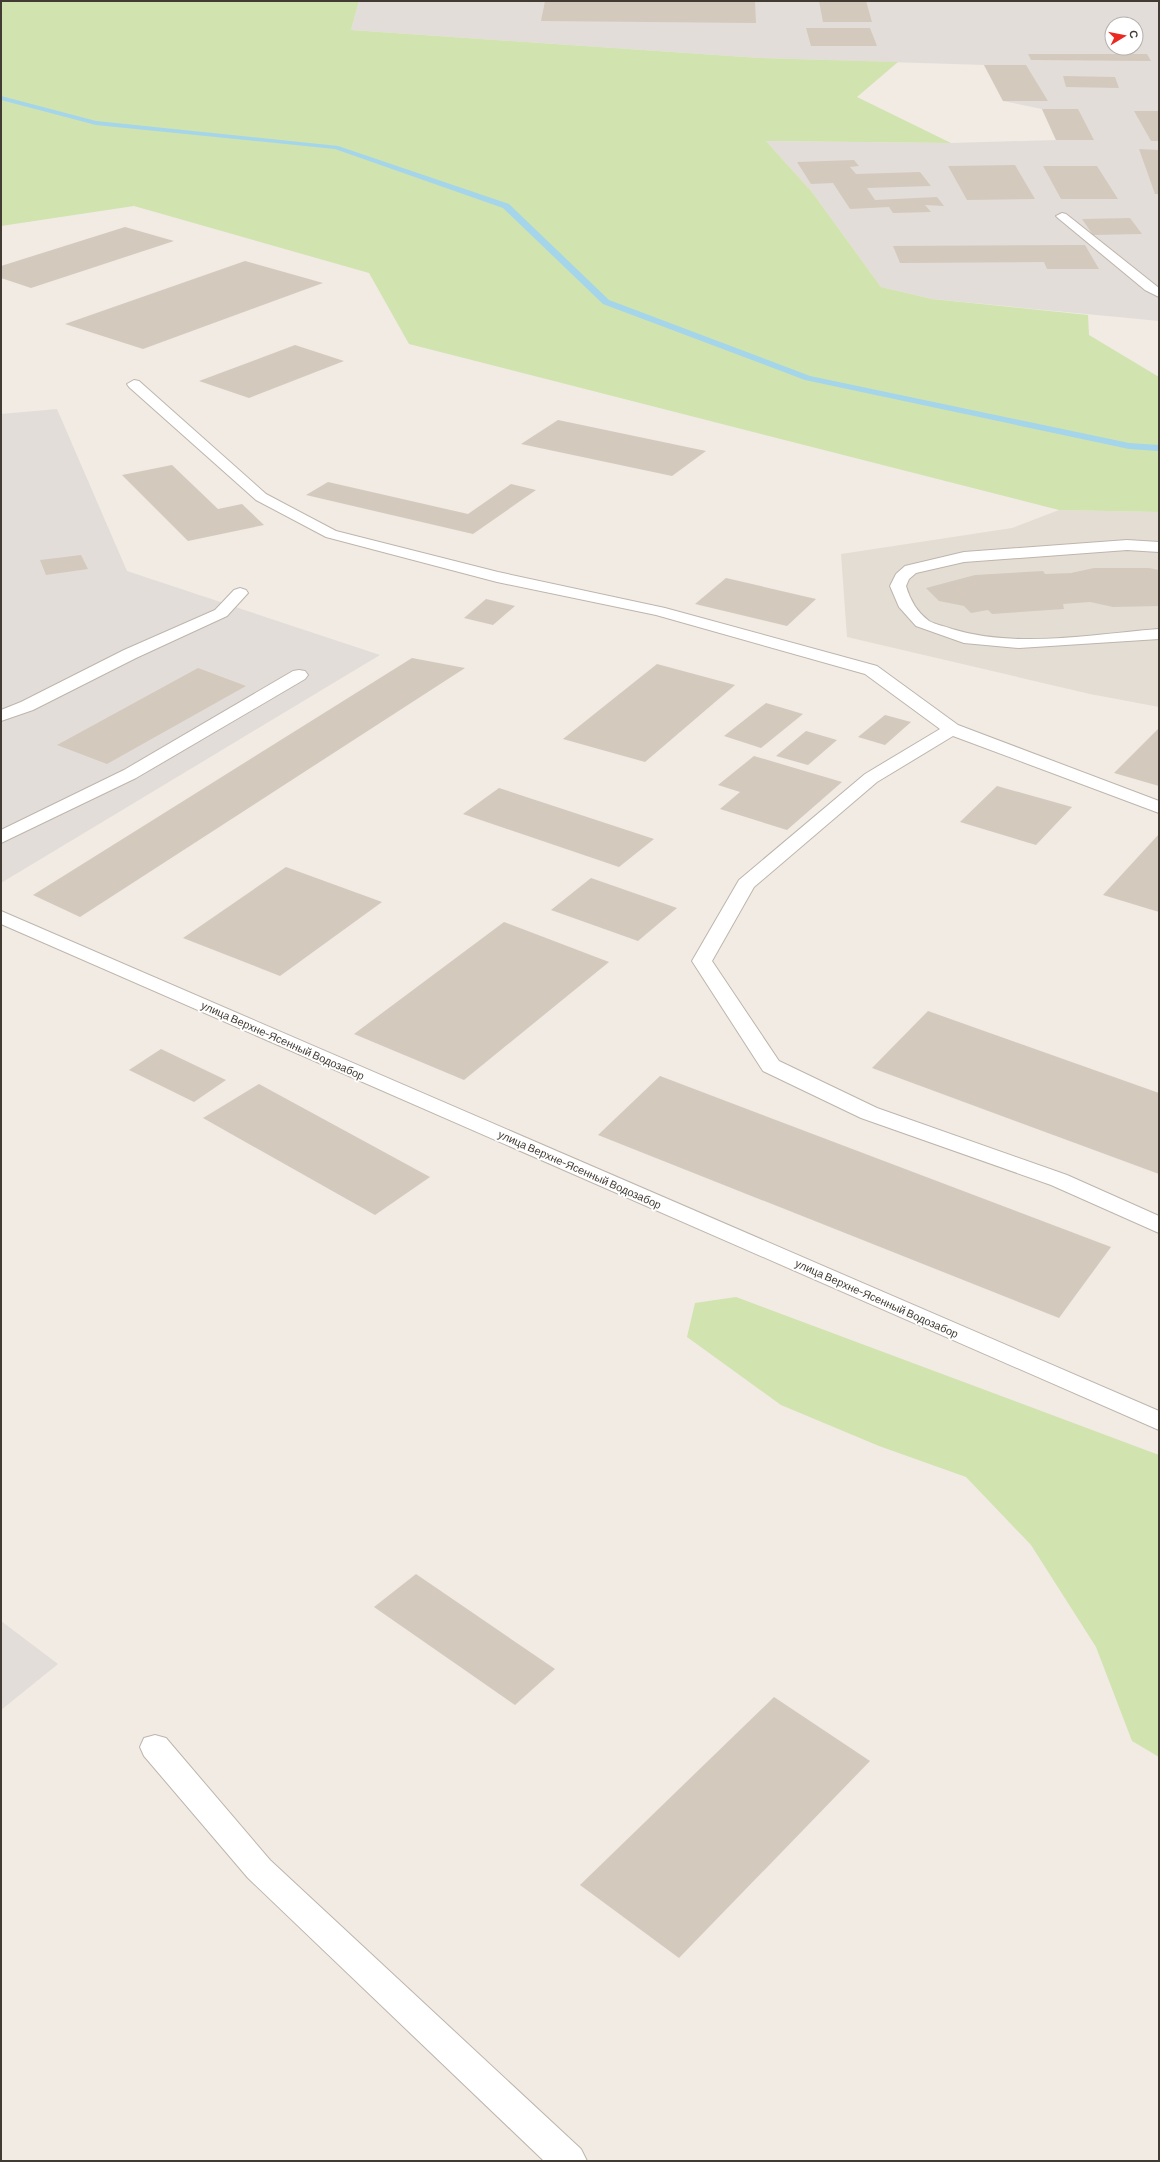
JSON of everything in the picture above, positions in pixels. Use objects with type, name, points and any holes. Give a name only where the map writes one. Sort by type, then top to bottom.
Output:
[{"type":"street","points":[[1062,216],[1149,287],[1159,293]]},
{"type":"street","points":[[134,384],[261,497],[331,534],[497,577],[659,610],[871,670],[952,729],[1159,807]]},
{"type":"street","points":[[1159,547],[1103,547],[964,557],[911,569],[902,577],[898,586],[902,600],[911,614],[923,624],[946,633],[977,641],[1038,642],[1159,634]]},
{"type":"street","points":[[1,716],[27,706],[130,654],[221,613],[240,593]]},
{"type":"street","points":[[1,837],[130,774],[299,675]]},
{"type":"street","points":[[952,729],[871,778],[746,884],[702,961],[771,1066],[869,1113],[1059,1180],[1159,1225]]},
{"type":"street","name":"улица Верхне-Ясенный Водозабор","points":[[1,917],[1159,1421]]},
{"type":"street","points":[[155,1747],[259,1869],[569,2161]]},
{"type":"shaded area","points":[[359,1],[1159,1],[1159,321],[932,299],[881,287],[812,192],[766,141],[951,143],[1056,140],[1042,109],[1003,101],[984,65],[760,58],[351,30]]},
{"type":"shaded area","points":[[57,409],[127,571],[380,655],[1,883],[1,414]]},
{"type":"shaded area","points":[[1059,510],[1159,512],[1159,707],[1090,694],[847,637],[841,554],[1012,528]]},
{"type":"shaded area","points":[[1,1621],[58,1664],[1,1710]]},
{"type":"green space","points":[[1,1],[359,1],[351,30],[760,58],[898,62],[857,97],[951,143],[766,141],[812,192],[881,287],[932,299],[1088,315],[1089,335],[1159,377],[1159,512],[1059,510],[409,344],[369,273],[134,206],[1,226]]},
{"type":"green space","points":[[736,1297],[1159,1455],[1159,1757],[1132,1741],[1096,1647],[1031,1545],[966,1477],[879,1446],[781,1405],[687,1337],[695,1303]]},
{"type":"building","points":[[545,1],[755,1],[756,23],[541,21]]},
{"type":"building","points":[[819,1],[866,1],[872,22],[823,22]]},
{"type":"building","points":[[806,28],[870,28],[877,46],[811,46]]},
{"type":"building","points":[[1028,54],[1104,54],[1104,56],[1144,56],[1144,54],[1147,54],[1151,61],[1031,60]]},
{"type":"building","points":[[984,65],[1026,65],[1048,101],[1003,101]]},
{"type":"building","points":[[1063,76],[1115,77],[1119,88],[1066,87]]},
{"type":"building","points":[[1042,109],[1078,109],[1094,140],[1056,140]]},
{"type":"building","points":[[1134,111],[1159,111],[1159,141],[1151,141]]},
{"type":"building","points":[[1139,149],[1159,150],[1159,194],[1155,194]]},
{"type":"building","points":[[854,160],[859,166],[850,167],[856,174],[920,172],[931,186],[867,188],[875,200],[937,197],[944,206],[925,205],[931,212],[893,213],[889,207],[850,209],[833,183],[811,184],[797,162]]},
{"type":"building","points":[[1015,165],[1035,199],[967,200],[948,166]]},
{"type":"building","points":[[1043,166],[1097,166],[1118,199],[1061,199]]},
{"type":"building","points":[[1130,218],[1142,234],[1093,235],[1082,219]]},
{"type":"building","points":[[125,227],[174,241],[31,288],[1,278],[1,266]]},
{"type":"building","points":[[1085,245],[1099,269],[1047,269],[1044,262],[900,263],[893,246]]},
{"type":"building","points":[[245,261],[323,283],[143,349],[65,324]]},
{"type":"building","points":[[295,345],[344,361],[249,398],[199,381]]},
{"type":"building","points":[[558,420],[706,451],[672,476],[521,444]]},
{"type":"building","points":[[172,465],[218,509],[242,504],[264,525],[188,541],[122,475]]},
{"type":"building","points":[[328,482],[468,514],[511,484],[536,490],[473,534],[306,495]]},
{"type":"building","points":[[81,555],[88,569],[46,575],[40,560]]},
{"type":"building","points":[[1094,568],[1149,568],[1159,570],[1159,606],[1113,607],[1090,602],[1063,604],[1064,609],[992,614],[988,610],[971,613],[964,606],[939,601],[926,588],[975,575],[1043,571],[1045,574],[1071,573]]},
{"type":"building","points":[[726,578],[816,599],[787,626],[695,604]]},
{"type":"building","points":[[486,599],[515,606],[493,625],[464,618]]},
{"type":"building","points":[[412,658],[465,668],[80,917],[33,895]]},
{"type":"building","points":[[657,664],[735,685],[645,762],[563,739]]},
{"type":"building","points":[[198,668],[246,686],[107,764],[57,745]]},
{"type":"building","points":[[766,703],[803,714],[761,748],[724,736]]},
{"type":"building","points":[[885,715],[911,722],[885,745],[858,737]]},
{"type":"building","points":[[1159,728],[1159,786],[1114,773]]},
{"type":"building","points":[[806,731],[837,740],[808,765],[776,756]]},
{"type":"building","points":[[754,756],[842,782],[787,830],[720,809],[740,792],[718,785]]},
{"type":"building","points":[[997,786],[1072,807],[1036,845],[960,822]]},
{"type":"building","points":[[499,788],[654,839],[619,867],[463,814]]},
{"type":"building","points":[[1159,834],[1159,912],[1103,895]]},
{"type":"building","points":[[286,867],[382,902],[280,976],[183,938]]},
{"type":"building","points":[[591,878],[677,908],[638,941],[551,910]]},
{"type":"building","points":[[504,922],[609,962],[464,1080],[354,1034]]},
{"type":"building","points":[[928,1011],[1159,1093],[1159,1174],[872,1068]]},
{"type":"building","points":[[161,1049],[226,1080],[194,1102],[129,1070]]},
{"type":"building","points":[[660,1076],[1111,1247],[1059,1318],[598,1135]]},
{"type":"building","points":[[259,1084],[430,1177],[375,1215],[203,1118]]},
{"type":"building","points":[[416,1574],[555,1669],[515,1705],[374,1607]]},
{"type":"building","points":[[774,1697],[870,1761],[679,1958],[580,1885]]},
{"type":"waterway","points":[[1,98],[96,123],[336,147],[506,206],[606,302],[808,378],[1129,446],[1159,448]]}]
